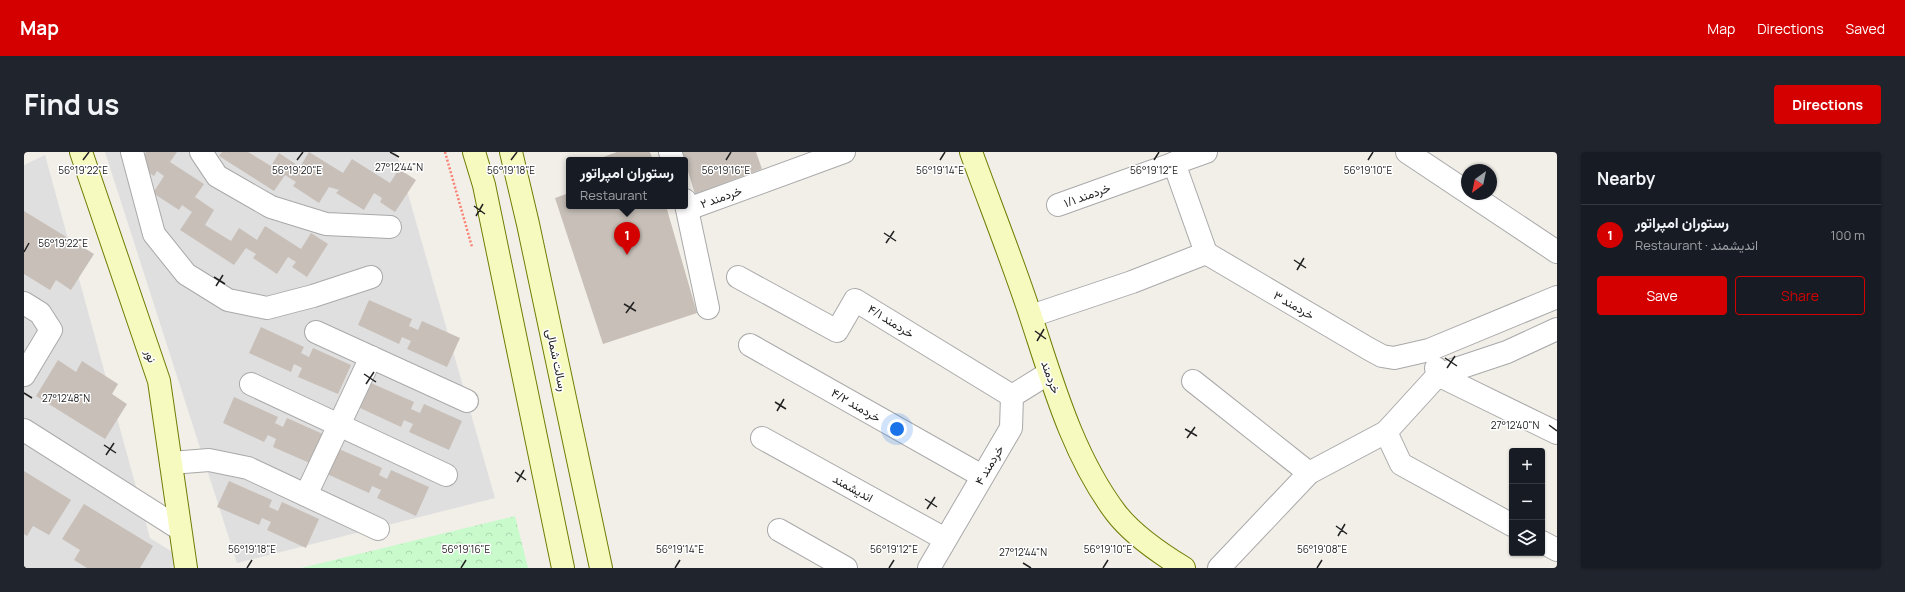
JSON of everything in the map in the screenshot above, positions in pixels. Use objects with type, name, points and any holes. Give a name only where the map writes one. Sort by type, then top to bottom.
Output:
[{"type":"street","name":"نور","points":[[81,152],[159,381],[186,568]]},
{"type":"street","points":[[132,152],[154,234],[186,274],[228,300],[267,308],[313,296],[370,277]]},
{"type":"street","points":[[201,152],[217,176],[271,207],[326,224],[390,226]]},
{"type":"street","points":[[474,152],[484,186],[563,568]]},
{"type":"street","name":"رسالت شمالی","points":[[511,152],[533,247],[601,568]]},
{"type":"street","name":"خردمند ۲","points":[[688,204],[844,152]]},
{"type":"street","name":"خردمند","points":[[971,152],[1031,316],[1049,373],[1092,477],[1117,514],[1154,550],[1184,568]]},
{"type":"street","name":"خردمند ۱/۱","points":[[1058,205],[1206,152]]},
{"type":"street","points":[[1407,152],[1461,188]]},
{"type":"street","points":[[1031,316],[1132,282],[1206,253],[1174,163]]},
{"type":"street","points":[[1479,200],[1557,252]]},
{"type":"street","points":[[687,209],[708,308]]},
{"type":"street","name":"خردمند ۳","points":[[1206,253],[1382,356],[1394,358],[1429,350],[1557,297]]},
{"type":"street","name":"خردمند ۴/۱","points":[[738,277],[837,331],[856,300],[1012,396]]},
{"type":"street","points":[[24,303],[40,313],[51,330],[24,375]]},
{"type":"street","points":[[1219,568],[1309,473],[1386,432],[1438,375],[1507,352],[1557,329]]},
{"type":"street","points":[[316,332],[466,401]]},
{"type":"street","name":"خردمند ۴/۲","points":[[750,345],[982,476]]},
{"type":"street","points":[[1429,350],[1438,375],[1557,433]]},
{"type":"street","points":[[306,495],[370,357]]},
{"type":"street","points":[[1012,396],[1049,373]]},
{"type":"street","points":[[1193,381],[1309,473]]},
{"type":"street","points":[[251,384],[446,475]]},
{"type":"street","name":"خردمند ۴","points":[[929,568],[1011,428],[1012,396]]},
{"type":"street","points":[[24,430],[180,529]]},
{"type":"street","points":[[1386,432],[1401,464],[1509,523]]},
{"type":"street","name":"اندیشمند","points":[[762,438],[945,539]]},
{"type":"street","points":[[171,463],[209,460],[248,468],[378,529]]},
{"type":"street","points":[[779,530],[846,568]]},
{"type":"street","points":[[1545,544],[1557,550]]},
{"type":"shaded area","points":[[105,152],[396,152],[495,498],[237,563]]},
{"type":"shaded area","points":[[45,155],[150,538],[179,556],[172,568],[24,568],[24,165]]},
{"type":"green space","points":[[515,516],[528,568],[301,568]]},
{"type":"building","points":[[146,152],[177,152],[170,162],[204,184],[195,197],[214,210],[205,225],[231,241],[239,228],[257,240],[265,226],[301,249],[311,233],[328,244],[307,277],[292,267],[296,262],[288,257],[277,274],[253,258],[256,254],[246,248],[234,265],[180,230],[192,212],[182,205],[179,210],[153,193],[164,176],[157,171],[154,176],[137,165]]},
{"type":"building","points":[[222,152],[248,152],[271,166],[279,153],[300,167],[309,152],[343,173],[352,159],[390,183],[399,169],[416,180],[395,212],[380,202],[382,198],[374,193],[364,210],[336,193],[339,190],[329,187],[319,203],[293,186],[296,182],[285,175],[274,191],[219,156]]},
{"type":"building","points":[[617,152],[650,152],[652,157],[603,157]]},
{"type":"building","points":[[682,152],[756,152],[762,169],[695,194],[688,171],[688,157],[684,157]]},
{"type":"building","points":[[566,194],[566,209],[667,209],[697,313],[603,344],[555,198]]},
{"type":"building","points":[[24,211],[94,254],[71,290],[56,280],[50,290],[24,274]]},
{"type":"building","points":[[369,300],[412,319],[409,326],[418,330],[422,321],[460,338],[447,367],[407,349],[411,341],[402,337],[399,344],[358,325]]},
{"type":"building","points":[[261,327],[304,347],[301,353],[309,357],[313,348],[351,365],[338,394],[298,377],[302,368],[294,364],[291,372],[249,353]]},
{"type":"building","points":[[58,360],[76,372],[82,361],[118,384],[112,394],[127,404],[105,439],[36,396]]},
{"type":"building","points":[[371,383],[414,402],[411,409],[420,413],[424,404],[462,421],[449,450],[409,432],[413,424],[404,420],[401,427],[360,408]]},
{"type":"building","points":[[234,397],[278,417],[275,423],[283,427],[287,418],[325,435],[312,464],[273,447],[276,439],[268,435],[264,442],[223,423]]},
{"type":"building","points":[[339,449],[382,468],[379,475],[387,479],[391,470],[429,487],[416,516],[377,498],[381,490],[372,486],[369,493],[327,474]]},
{"type":"building","points":[[24,471],[71,500],[49,535],[33,526],[27,536],[24,534]]},
{"type":"building","points":[[229,481],[272,500],[269,507],[278,511],[282,502],[319,519],[306,548],[267,530],[271,522],[262,518],[259,525],[217,507]]},
{"type":"building","points":[[84,504],[153,546],[140,568],[87,568],[74,560],[80,550],[62,539]]},
{"type":"place","name":"رستوران امپراتور","points":[[627,255]]}]
